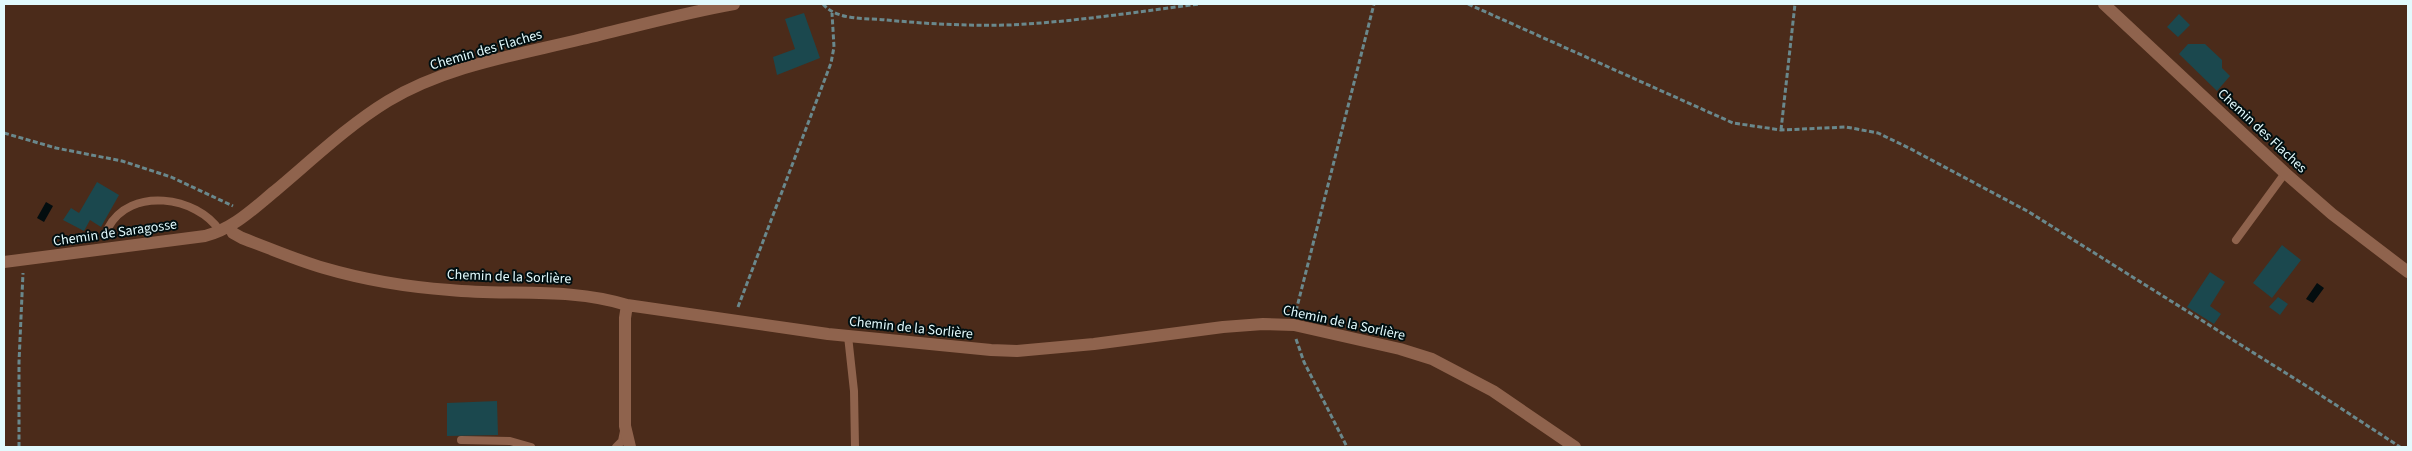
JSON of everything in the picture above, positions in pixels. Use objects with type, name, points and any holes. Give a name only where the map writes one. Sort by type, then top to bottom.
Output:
[{"type":"street","name":"Chemin des Flaches","points":[[225,229],[388,101],[429,81],[514,55],[734,4]]},
{"type":"street","name":"Chemin des Flaches","points":[[2104,4],[2285,173],[2332,214],[2408,272]]},
{"type":"street","name":"Chemin de la Sorlière","points":[[225,229],[242,238],[323,268],[364,278],[452,291],[577,294],[627,305],[848,336],[957,348],[1017,351],[1094,344],[1224,326],[1294,325],[1400,349],[1432,359],[1493,391],[1575,447]]},
{"type":"street","name":"Chemin de Saragosse","points":[[4,262],[205,236],[225,229]]},
{"type":"street","points":[[627,305],[625,318],[625,426],[630,447]]},
{"type":"lane","points":[[2236,240],[2285,173]]},
{"type":"lane","points":[[108,228],[117,213],[132,204],[161,201],[174,202],[202,213],[225,229]]},
{"type":"lane","points":[[848,336],[854,391],[855,447]]},
{"type":"lane","points":[[616,447],[622,441],[625,426]]},
{"type":"lane","points":[[461,440],[510,440],[530,447]]},
{"type":"path","points":[[823,4],[832,13],[859,18],[935,24],[1008,25],[1087,19],[1199,4]]},
{"type":"path","points":[[1347,447],[1304,362],[1297,344],[1294,325],[1374,4]]},
{"type":"path","points":[[1468,4],[1733,123],[1781,130],[1846,127],[1878,133],[2029,212],[2316,392],[2400,447]]},
{"type":"path","points":[[1781,130],[1795,4]]},
{"type":"path","points":[[737,320],[739,302],[831,63],[834,47],[832,13]]},
{"type":"path","points":[[4,133],[56,148],[122,161],[171,177],[246,214]]},
{"type":"path","points":[[19,447],[23,274],[21,261]]},
{"type":"shaded area","points":[[4,4],[2408,4],[2408,447],[4,447]]},
{"type":"shaded area","points":[[46,202],[53,206],[44,222],[37,218]]},
{"type":"shaded area","points":[[2317,283],[2324,288],[2313,303],[2306,299]]},
{"type":"building","points":[[804,13],[820,58],[777,75],[773,57],[795,49],[785,19]]},
{"type":"building","points":[[2179,14],[2190,25],[2178,37],[2167,27]]},
{"type":"building","points":[[2188,44],[2205,44],[2222,60],[2222,68],[2230,76],[2217,91],[2179,54]]},
{"type":"building","points":[[97,182],[119,195],[101,227],[90,220],[84,231],[63,220],[71,208],[79,213]]},
{"type":"building","points":[[2282,245],[2301,260],[2272,298],[2253,283]]},
{"type":"building","points":[[2210,272],[2225,282],[2210,306],[2221,314],[2214,324],[2187,307]]},
{"type":"building","points":[[2278,297],[2288,304],[2280,315],[2269,307]]},
{"type":"building","points":[[497,401],[498,435],[447,436],[447,403]]}]
